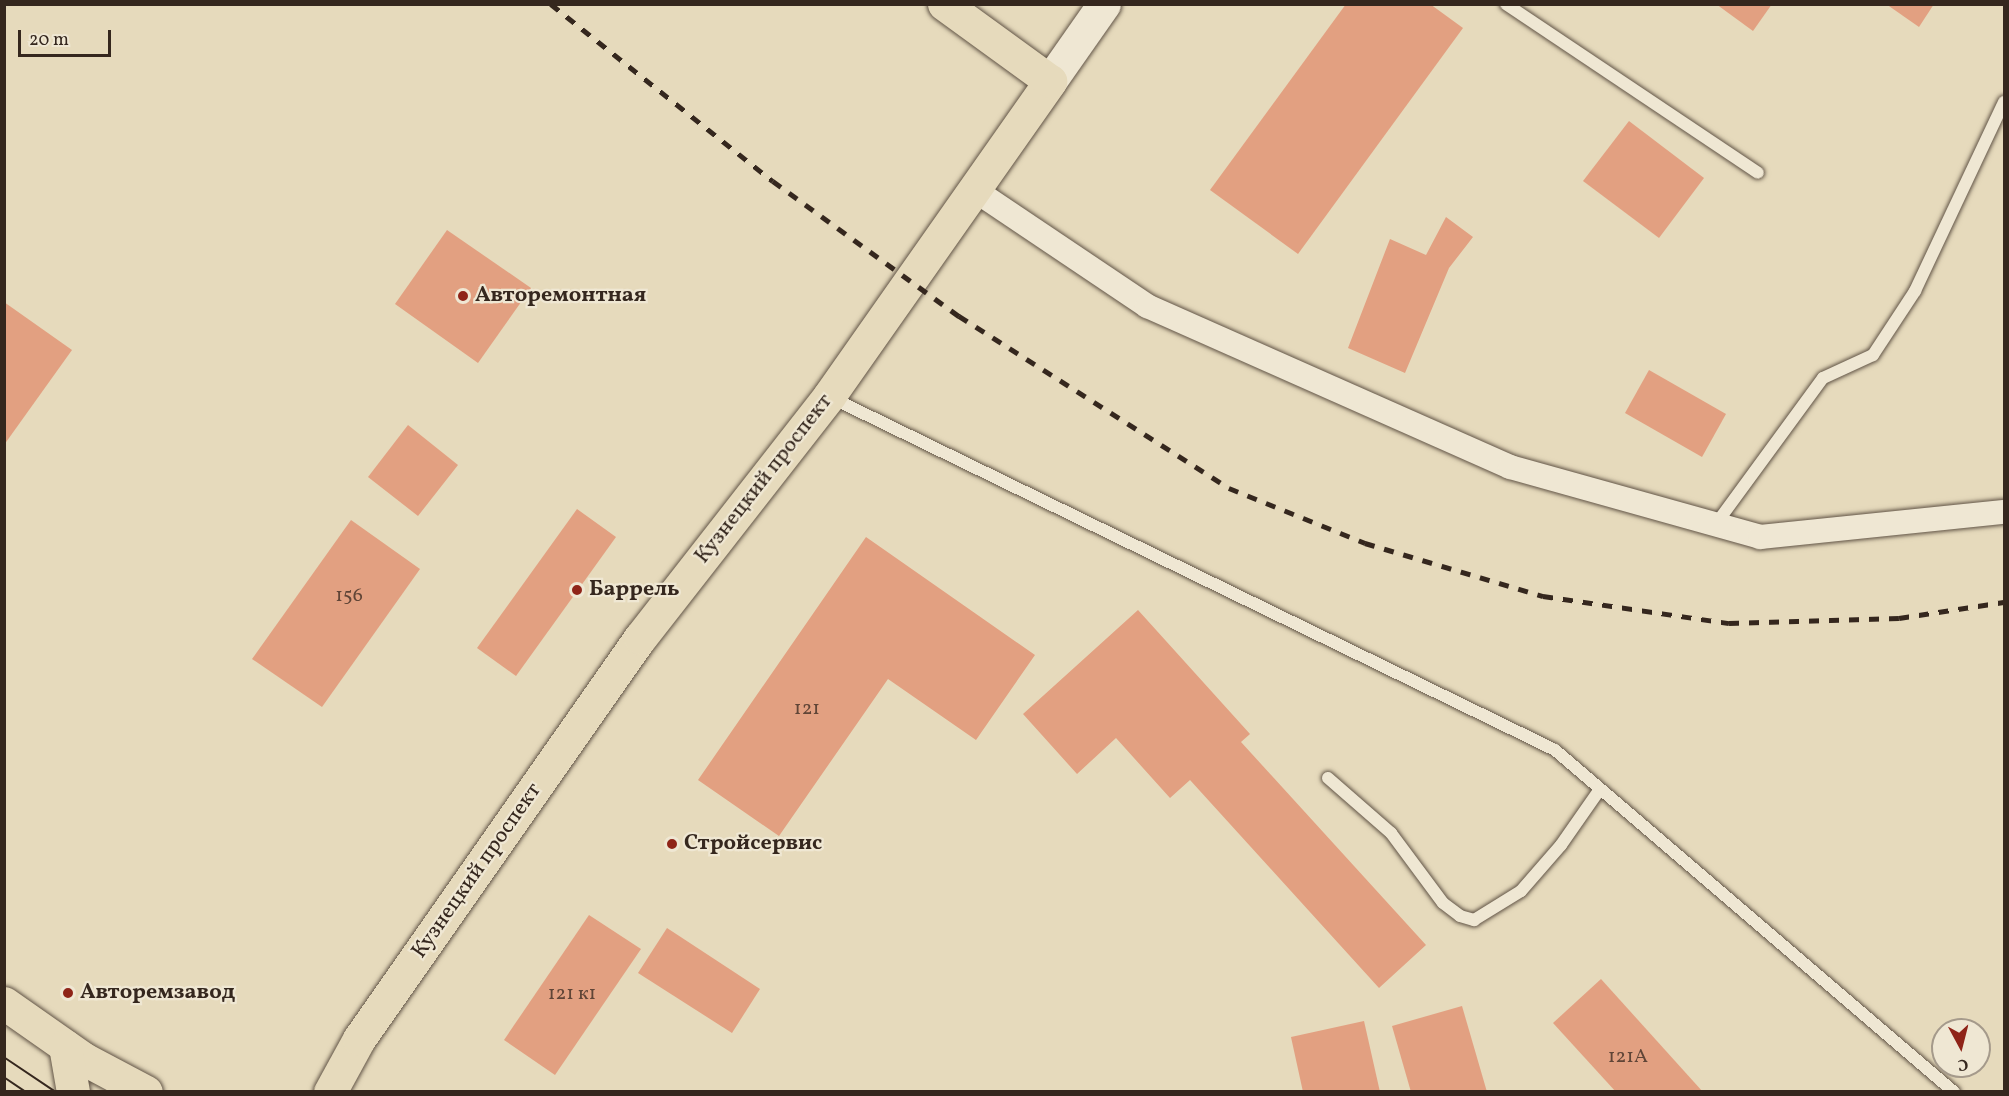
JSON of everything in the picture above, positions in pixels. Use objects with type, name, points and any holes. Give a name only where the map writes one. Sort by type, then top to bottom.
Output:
[{"type":"main road","points":[[944,4],[1050,81]]},
{"type":"main road","name":"Кузнецкий проспект","points":[[330,1092],[359,1040],[640,638],[829,396],[1050,81]]},
{"type":"main road","points":[[4,1004],[74,1052],[146,1092]]},
{"type":"main road","name":"Кузнецкий проспект","points":[[312,1092],[359,1040]]},
{"type":"main road","points":[[73,1092],[74,1052]]},
{"type":"main road","points":[[74,1052],[116,1092]]},
{"type":"street","name":"Кузнецкий проспект","points":[[1050,81],[1104,4]]},
{"type":"street","points":[[973,189],[1147,306],[1510,467],[1760,537],[2004,512]]},
{"type":"lane","points":[[1506,4],[1758,172]]},
{"type":"lane","points":[[1716,524],[1823,378],[1873,355],[1915,291],[2004,102]]},
{"type":"lane","points":[[829,396],[1555,750],[1954,1092]]},
{"type":"lane","points":[[1328,778],[1391,833],[1443,903],[1460,916],[1474,920],[1521,891],[1561,845],[1600,789]]},
{"type":"building","points":[[1346,4],[1430,4],[1463,28],[1298,254],[1210,190]]},
{"type":"building","points":[[1716,4],[1772,4],[1753,31]]},
{"type":"building","points":[[1886,4],[1934,4],[1919,27]]},
{"type":"building","points":[[1629,121],[1704,178],[1659,238],[1583,181]]},
{"type":"building","points":[[1446,217],[1473,237],[1449,268],[1405,373],[1348,348],[1390,239],[1426,255]]},
{"type":"building","name":"Авторемонтная","points":[[447,230],[531,288],[478,363],[395,304]]},
{"type":"building","points":[[4,302],[72,350],[4,445]]},
{"type":"building","points":[[1649,370],[1726,414],[1702,457],[1625,413]]},
{"type":"building","points":[[408,425],[458,465],[418,516],[368,477]]},
{"type":"building","points":[[577,509],[616,537],[516,676],[477,648]]},
{"type":"building","points":[[351,520],[420,569],[322,707],[252,659]]},
{"type":"building","points":[[866,537],[1035,655],[976,740],[888,679],[779,836],[698,780]]},
{"type":"building","points":[[1138,610],[1250,734],[1241,742],[1426,945],[1379,988],[1190,780],[1170,798],[1116,738],[1077,774],[1023,714]]},
{"type":"building","points":[[589,915],[641,949],[555,1075],[504,1040]]},
{"type":"building","points":[[667,928],[760,989],[732,1033],[638,973]]},
{"type":"building","points":[[1601,979],[1703,1092],[1616,1092],[1553,1023]]},
{"type":"building","points":[[1462,1006],[1487,1092],[1411,1092],[1392,1026]]},
{"type":"building","points":[[1364,1021],[1380,1092],[1303,1092],[1291,1037]]},
{"type":"tram line","points":[[4,1057],[56,1092]]},
{"type":"tram line","points":[[4,1077],[26,1092]]},
{"type":"railway","points":[[551,4],[773,181],[959,316],[1229,488],[1365,543],[1543,596],[1729,623],[1899,618],[2004,602]]},
{"type":"place","name":"Авторемонтная","points":[[463,296]]},
{"type":"place","name":"Баррель","points":[[577,590]]},
{"type":"place","name":"Стройсервис","points":[[672,844]]},
{"type":"place","name":"Авторемзавод","points":[[68,993]]}]
